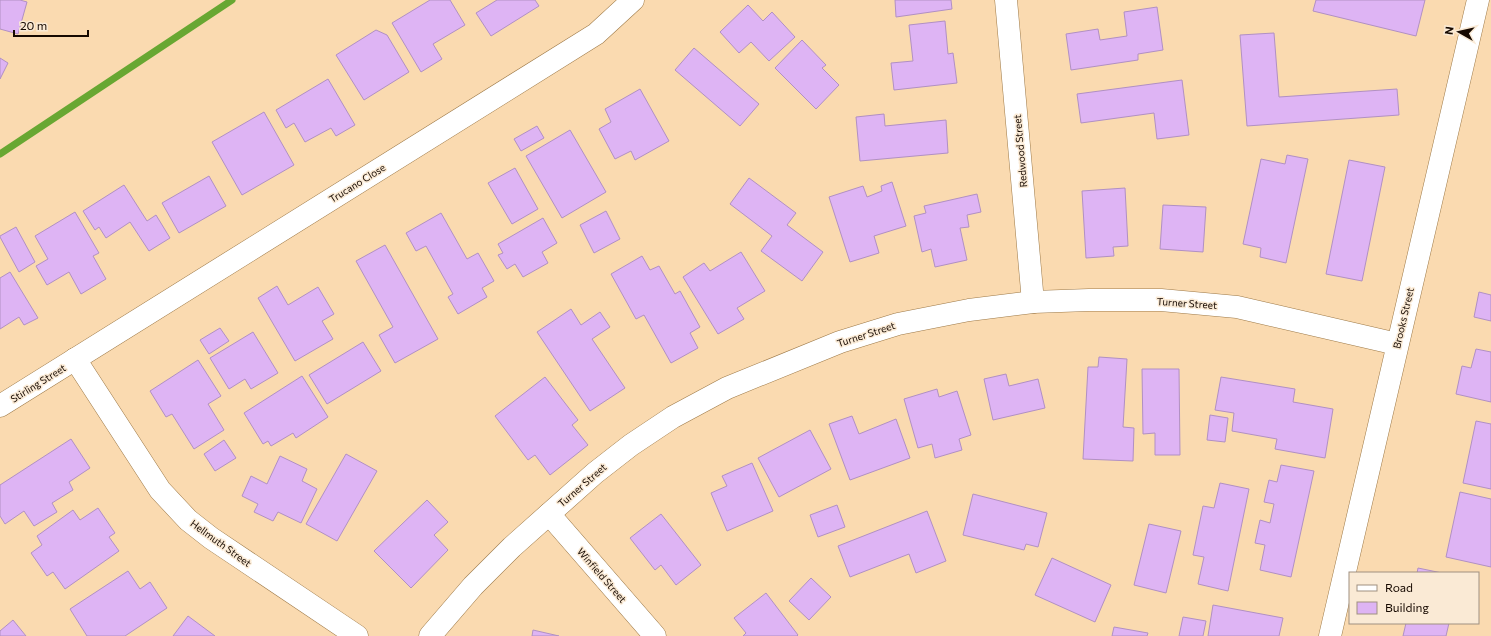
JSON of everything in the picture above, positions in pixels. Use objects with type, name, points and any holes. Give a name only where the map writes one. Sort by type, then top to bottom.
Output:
[{"type":"street","name":"Trucano Close","points":[[75,359],[596,34],[633,0]]},
{"type":"street","name":"Redwood Street","points":[[1006,0],[1033,302]]},
{"type":"street","name":"Brooks Street","points":[[1330,636],[1478,0]]},
{"type":"street","name":"Turner Street","points":[[430,636],[473,586],[512,547],[595,473],[631,445],[672,417],[727,388],[840,342],[898,324],[969,310],[1033,302],[1161,300],[1237,307],[1397,344]]},
{"type":"street","name":"Stirling Street","points":[[0,406],[75,359]]},
{"type":"street","name":"Hellmuth Street","points":[[75,359],[160,490],[188,520],[211,538],[357,636]]},
{"type":"street","name":"Winfield Street","points":[[549,514],[655,636]]},
{"type":"building","points":[[0,0],[20,0],[27,2],[18,34],[0,29]]},
{"type":"building","points":[[430,0],[450,0],[465,25],[433,44],[442,59],[421,72],[392,23]]},
{"type":"building","points":[[497,0],[535,0],[539,6],[491,36],[476,13]]},
{"type":"building","points":[[895,0],[951,0],[952,9],[896,17]]},
{"type":"building","points":[[1316,0],[1425,0],[1416,36],[1313,11]]},
{"type":"building","points":[[748,5],[763,21],[772,12],[795,37],[769,61],[751,42],[739,53],[720,32]]},
{"type":"building","points":[[1157,7],[1163,50],[1138,54],[1138,60],[1071,70],[1066,34],[1098,29],[1100,40],[1127,36],[1124,12]]},
{"type":"building","points":[[945,21],[948,54],[953,53],[957,83],[894,90],[891,63],[913,61],[909,25]]},
{"type":"building","points":[[376,30],[387,35],[409,72],[364,100],[336,55]]},
{"type":"building","points":[[1274,33],[1279,97],[1397,89],[1399,115],[1247,126],[1240,35]]},
{"type":"building","points":[[802,40],[826,65],[822,68],[839,85],[816,109],[775,68]]},
{"type":"building","points":[[694,48],[759,104],[740,126],[675,70]]},
{"type":"building","points":[[0,58],[8,63],[0,79]]},
{"type":"building","points":[[328,79],[355,125],[336,136],[331,128],[305,142],[294,123],[286,128],[276,110]]},
{"type":"building","points":[[1182,80],[1189,135],[1157,139],[1154,113],[1081,123],[1077,94]]},
{"type":"building","points":[[640,89],[669,141],[635,160],[631,151],[615,159],[599,129],[611,122],[605,109]]},
{"type":"building","points":[[264,112],[294,165],[242,195],[212,142]]},
{"type":"building","points":[[884,114],[885,126],[946,120],[948,153],[860,161],[856,117]]},
{"type":"building","points":[[537,126],[544,138],[521,151],[514,139]]},
{"type":"building","points":[[570,130],[606,192],[562,218],[526,156]]},
{"type":"building","points":[[1287,155],[1308,159],[1286,263],[1260,257],[1261,248],[1243,244],[1261,159],[1285,164]]},
{"type":"building","points":[[1349,160],[1385,167],[1362,281],[1326,274]]},
{"type":"building","points":[[515,168],[538,209],[512,224],[488,183]]},
{"type":"building","points":[[209,176],[226,206],[179,233],[162,203]]},
{"type":"building","points":[[749,178],[796,213],[787,225],[823,252],[802,281],[761,251],[772,236],[730,204]]},
{"type":"building","points":[[892,182],[906,226],[874,236],[879,253],[850,262],[829,197],[863,186],[867,197],[882,191],[881,186]]},
{"type":"building","points":[[124,185],[147,221],[156,215],[170,238],[149,251],[130,222],[106,238],[99,227],[95,230],[83,211]]},
{"type":"building","points":[[1125,188],[1128,246],[1113,247],[1114,256],[1086,258],[1082,191]]},
{"type":"building","points":[[977,194],[981,212],[967,215],[969,227],[960,228],[967,260],[935,267],[931,249],[922,252],[914,216],[926,213],[924,206]]},
{"type":"building","points":[[1163,205],[1206,207],[1203,252],[1160,249]]},
{"type":"building","points":[[606,211],[620,239],[594,253],[580,225]]},
{"type":"building","points":[[75,212],[99,253],[93,256],[106,279],[81,294],[69,272],[47,285],[36,266],[48,259],[35,236]]},
{"type":"building","points":[[441,213],[467,259],[478,253],[494,281],[482,288],[487,297],[458,314],[448,297],[453,294],[426,246],[416,251],[406,233]]},
{"type":"building","points":[[543,218],[557,243],[542,252],[548,263],[523,277],[515,264],[507,269],[498,255],[503,253],[498,244]]},
{"type":"building","points":[[16,227],[35,262],[19,272],[0,237]]},
{"type":"building","points":[[385,245],[438,339],[395,363],[379,335],[393,327],[356,261]]},
{"type":"building","points":[[741,252],[765,291],[737,308],[744,319],[718,334],[683,277],[704,263],[710,271]]},
{"type":"building","points":[[642,256],[650,270],[659,266],[675,294],[680,291],[700,327],[690,333],[698,348],[671,363],[644,315],[636,319],[611,274]]},
{"type":"building","points":[[10,272],[38,318],[24,325],[19,317],[0,329],[0,278]]},
{"type":"building","points":[[277,286],[288,305],[318,287],[334,314],[322,321],[333,339],[295,361],[258,298]]},
{"type":"building","points":[[1479,292],[1491,295],[1491,321],[1474,317]]},
{"type":"building","points":[[571,309],[581,325],[600,312],[610,327],[592,339],[625,388],[590,411],[537,332]]},
{"type":"building","points":[[220,328],[229,341],[209,354],[200,340]]},
{"type":"building","points":[[253,332],[278,373],[251,389],[245,379],[229,389],[210,358]]},
{"type":"building","points":[[363,342],[381,371],[327,404],[309,375]]},
{"type":"building","points":[[1476,349],[1491,352],[1491,402],[1456,394],[1462,366],[1471,368]]},
{"type":"building","points":[[1099,357],[1127,359],[1123,427],[1134,428],[1133,461],[1083,459],[1088,367],[1098,367]]},
{"type":"building","points":[[198,360],[221,396],[208,404],[224,430],[194,449],[172,414],[166,417],[150,391]]},
{"type":"building","points":[[1142,369],[1179,369],[1180,455],[1155,455],[1155,433],[1143,434]]},
{"type":"building","points":[[1006,374],[1009,386],[1038,379],[1045,408],[993,420],[984,379]]},
{"type":"building","points":[[302,376],[328,417],[296,438],[293,433],[271,446],[268,441],[263,444],[244,413]]},
{"type":"building","points":[[545,377],[578,420],[572,425],[588,445],[550,475],[535,455],[528,460],[495,416]]},
{"type":"building","points":[[1221,377],[1295,389],[1293,402],[1333,409],[1325,458],[1275,449],[1277,439],[1232,431],[1234,413],[1215,410]]},
{"type":"building","points":[[937,389],[939,397],[957,391],[971,435],[959,439],[962,450],[935,458],[932,444],[918,448],[904,399]]},
{"type":"building","points":[[1210,415],[1228,418],[1225,442],[1207,440]]},
{"type":"building","points":[[852,416],[859,434],[896,419],[910,458],[850,480],[829,424]]},
{"type":"building","points":[[1476,421],[1491,424],[1491,489],[1463,483]]},
{"type":"building","points":[[810,430],[831,469],[779,497],[758,458]]},
{"type":"building","points":[[71,439],[90,468],[69,482],[73,490],[52,503],[57,512],[34,526],[24,511],[5,524],[0,516],[0,485]]},
{"type":"building","points":[[224,440],[236,458],[215,471],[204,454]]},
{"type":"building","points":[[346,454],[377,471],[337,541],[306,524]]},
{"type":"building","points":[[280,456],[307,469],[302,481],[317,489],[301,523],[278,512],[273,521],[254,512],[258,504],[242,496],[251,476],[267,484]]},
{"type":"building","points":[[752,463],[773,511],[727,531],[711,493],[727,486],[722,476]]},
{"type":"building","points":[[1281,465],[1314,471],[1291,577],[1260,570],[1265,545],[1255,543],[1260,520],[1270,523],[1274,504],[1264,502],[1269,480],[1277,482]]},
{"type":"building","points":[[1220,483],[1249,489],[1228,591],[1198,584],[1204,557],[1193,555],[1203,506],[1214,508]]},
{"type":"building","points":[[1460,492],[1491,499],[1491,567],[1446,557]]},
{"type":"building","points":[[973,494],[1047,513],[1038,547],[1026,544],[1024,550],[963,535]]},
{"type":"building","points":[[427,500],[448,522],[434,535],[448,550],[411,588],[374,551]]},
{"type":"building","points":[[837,505],[845,527],[818,537],[810,515]]},
{"type":"building","points":[[98,508],[115,533],[109,537],[119,551],[65,589],[53,572],[47,576],[31,553],[42,545],[37,536],[73,510],[80,520]]},
{"type":"building","points":[[927,511],[946,561],[916,573],[909,554],[850,577],[838,546]]},
{"type":"building","points":[[661,514],[701,565],[676,585],[661,565],[655,570],[630,538]]},
{"type":"building","points":[[1149,524],[1181,531],[1166,593],[1134,585]]},
{"type":"building","points":[[1052,558],[1111,585],[1095,622],[1035,595]]},
{"type":"building","points":[[1418,568],[1437,572],[1417,572]]},
{"type":"building","points":[[128,571],[140,589],[150,582],[167,608],[125,636],[87,636],[70,609]]},
{"type":"building","points":[[811,578],[831,597],[809,620],[789,601]]},
{"type":"building","points":[[766,593],[798,635],[797,636],[743,636],[746,633],[734,618]]},
{"type":"building","points":[[1213,605],[1283,618],[1279,636],[1208,636]]},
{"type":"building","points":[[188,616],[215,636],[173,636]]},
{"type":"building","points":[[1183,617],[1206,621],[1203,636],[1179,636]]},
{"type":"building","points":[[13,620],[26,636],[0,636],[0,631]]},
{"type":"building","points":[[1406,624],[1449,624],[1446,636],[1403,636]]},
{"type":"building","points":[[1114,627],[1148,633],[1147,636],[1112,636]]},
{"type":"building","points":[[533,630],[559,636],[532,636]]},
{"type":"waterway","points":[[0,154],[232,0]]}]
